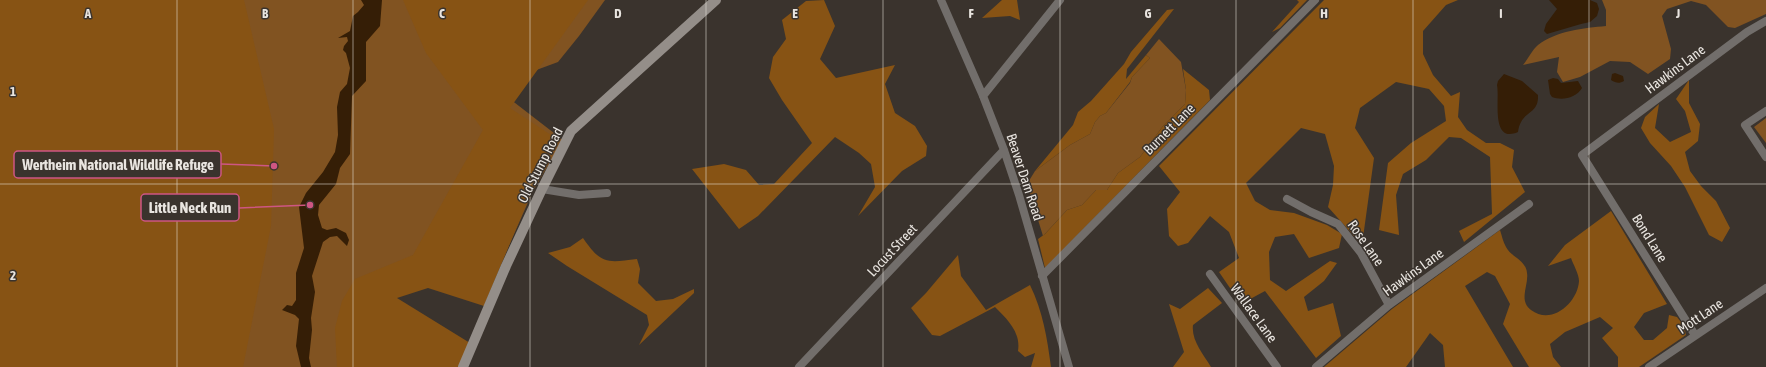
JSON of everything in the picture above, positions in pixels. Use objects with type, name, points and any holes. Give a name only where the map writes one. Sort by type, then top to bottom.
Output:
[{"type":"street","name":"Old Stump Road","points":[[463,367],[506,266],[542,189],[571,132],[716,0]]},
{"type":"street","name":"Beaver Dam Road","points":[[941,0],[983,96],[1004,150],[1019,195],[1069,367]]},
{"type":"street","points":[[983,96],[1060,0]]},
{"type":"street","name":"Burnett Lane","points":[[1042,276],[1315,0]]},
{"type":"street","name":"Hawkins Lane","points":[[1582,156],[1746,32],[1766,20]]},
{"type":"street","points":[[1766,111],[1745,125],[1766,157]]},
{"type":"street","name":"Locust Street","points":[[799,367],[1004,150]]},
{"type":"street","name":"Bond Lane","points":[[1582,156],[1695,335]]},
{"type":"street","points":[[542,189],[579,195],[607,193]]},
{"type":"street","name":"Rose Lane","points":[[1287,199],[1338,224],[1361,253],[1389,305]]},
{"type":"street","name":"Hawkins Lane","points":[[1316,367],[1389,305],[1529,204]]},
{"type":"street","name":"Wallace Lane","points":[[1210,274],[1277,367]]},
{"type":"street","name":"Mott Lane","points":[[1649,367],[1766,288]]},
{"type":"shaded area","points":[[0,0],[605,0],[558,62],[493,86],[563,140],[533,191],[484,302],[413,255],[394,299],[458,367],[0,367]]},
{"type":"shaded area","points":[[0,0],[244,0],[274,129],[271,226],[243,367],[0,367]]},
{"type":"shaded area","points":[[361,0],[382,0],[380,26],[366,42],[366,81],[352,96],[350,154],[340,168],[336,184],[319,205],[318,215],[322,228],[327,230],[336,228],[346,233],[349,240],[347,246],[337,236],[330,237],[323,242],[312,276],[315,292],[311,318],[312,330],[309,358],[311,367],[301,367],[296,346],[299,319],[295,315],[282,310],[287,305],[292,306],[296,300],[296,273],[304,248],[299,207],[306,193],[323,172],[335,152],[338,135],[337,107],[340,92],[347,84],[350,68],[346,53],[343,50],[348,41],[347,37],[338,38],[350,31],[353,16],[364,5]]},
{"type":"shaded area","points":[[403,0],[588,0],[510,108],[554,137],[484,306],[428,288],[397,298],[470,343],[459,367],[337,367],[335,328],[342,301],[355,279],[413,255],[483,130],[426,53]]},
{"type":"shaded area","points":[[824,0],[835,26],[820,59],[836,78],[895,65],[885,84],[895,113],[915,126],[927,146],[926,156],[902,171],[858,216],[875,187],[871,164],[859,153],[835,137],[758,216],[739,229],[692,169],[724,164],[746,170],[759,185],[774,184],[812,143],[782,100],[769,78],[773,57],[786,39],[782,20],[806,1]]},
{"type":"shaded area","points":[[1002,0],[1017,0],[1020,20],[1010,16],[982,18]]},
{"type":"shaded area","points":[[1297,0],[1307,0],[1280,28],[1272,32],[1299,2]]},
{"type":"shaded area","points":[[1324,0],[1458,0],[1446,5],[1423,31],[1423,54],[1433,75],[1451,96],[1460,92],[1458,117],[1467,130],[1486,143],[1500,143],[1514,150],[1512,167],[1525,192],[1464,242],[1459,231],[1492,214],[1490,157],[1461,138],[1449,137],[1426,160],[1403,174],[1396,195],[1399,235],[1379,230],[1388,163],[1411,143],[1446,121],[1444,106],[1429,89],[1396,82],[1360,108],[1355,128],[1374,158],[1362,245],[1328,207],[1333,185],[1334,166],[1325,134],[1301,128],[1246,183],[1255,201],[1270,210],[1294,213],[1327,225],[1342,234],[1339,248],[1309,258],[1294,234],[1275,237],[1269,252],[1270,280],[1286,291],[1330,261],[1337,263],[1324,281],[1304,297],[1308,311],[1333,303],[1341,336],[1316,358],[1265,291],[1241,304],[1219,272],[1239,258],[1229,232],[1210,216],[1188,243],[1178,246],[1169,236],[1167,209],[1180,192],[1159,166]]},
{"type":"shaded area","points":[[1549,0],[1590,0],[1597,3],[1599,9],[1597,16],[1590,22],[1547,34],[1544,31],[1546,24],[1557,9]]},
{"type":"shaded area","points":[[1602,0],[1766,0],[1766,14],[1735,28],[1728,27],[1706,5],[1691,1],[1667,9],[1662,16],[1671,49],[1670,59],[1648,74],[1630,62],[1610,61],[1580,77],[1563,82],[1557,72],[1559,57],[1523,65],[1538,45],[1553,36],[1580,29],[1606,26],[1606,10]]},
{"type":"shaded area","points":[[1174,9],[1127,69],[1126,79],[1146,55],[1150,58],[1132,77],[1130,82],[1106,113],[1100,116],[1095,122],[1090,134],[1070,145],[1035,171],[1073,125],[1078,112],[1091,101],[1124,64],[1131,52],[1167,10]]},
{"type":"shaded area","points":[[1159,39],[1181,62],[1186,90],[1185,104],[1163,126],[1140,157],[1118,173],[1107,190],[1096,190],[1082,205],[1067,210],[1043,236],[1027,184],[1035,171],[1070,145],[1090,134],[1095,122],[1100,116],[1106,113],[1130,83],[1132,77],[1150,58],[1146,55]]},
{"type":"shaded area","points":[[1183,69],[1209,90],[1210,100],[1045,268],[1038,239],[1045,234],[1067,210],[1082,205],[1096,190],[1107,190],[1118,173],[1140,157],[1163,126],[1185,104],[1186,90]]},
{"type":"shaded area","points":[[1615,73],[1623,76],[1624,81],[1618,83],[1611,80],[1612,74]]},
{"type":"shaded area","points":[[1504,74],[1522,81],[1538,95],[1538,102],[1536,106],[1523,119],[1518,132],[1509,134],[1503,132],[1498,118],[1497,85],[1498,81]]},
{"type":"shaded area","points":[[1553,78],[1558,79],[1561,83],[1578,81],[1582,88],[1576,94],[1568,98],[1560,99],[1552,97],[1550,94],[1548,80]]},
{"type":"shaded area","points":[[1689,80],[1689,103],[1700,124],[1698,141],[1685,152],[1690,171],[1701,186],[1716,201],[1730,228],[1722,242],[1709,235],[1685,187],[1671,166],[1650,143],[1641,128],[1645,117],[1659,104],[1655,128],[1670,142],[1691,132],[1685,111],[1676,99]]},
{"type":"shaded area","points":[[1766,118],[1766,143],[1754,127]]},
{"type":"shaded area","points":[[1611,211],[1667,304],[1644,313],[1634,327],[1644,340],[1653,340],[1667,328],[1669,315],[1677,317],[1684,326],[1686,335],[1639,367],[1618,367],[1618,357],[1602,338],[1613,328],[1600,317],[1565,332],[1550,344],[1553,357],[1561,367],[1529,367],[1503,324],[1510,304],[1495,276],[1487,272],[1465,286],[1513,367],[1445,367],[1443,345],[1430,333],[1406,367],[1324,367],[1392,309],[1500,230],[1508,250],[1524,265],[1526,269],[1527,278],[1525,302],[1527,306],[1539,314],[1547,315],[1555,313],[1569,304],[1574,297],[1578,289],[1579,278],[1571,258],[1548,266],[1565,245]]},
{"type":"shaded area","points":[[583,238],[595,253],[605,260],[618,261],[637,259],[640,269],[638,283],[656,301],[673,299],[694,289],[694,293],[639,345],[649,325],[647,315],[548,253],[570,247]]},
{"type":"shaded area","points":[[958,255],[961,276],[986,310],[1030,285],[1044,325],[1051,367],[1031,367],[1035,353],[1025,357],[1018,351],[1017,338],[1012,326],[995,307],[940,336],[932,335],[911,308],[926,293]]},
{"type":"shaded area","points":[[1208,288],[1222,303],[1193,325],[1193,331],[1198,347],[1211,367],[1173,367],[1184,352],[1169,304],[1180,309]]},
{"type":"place","name":"Wertheim National Wildlife Refuge","points":[[274,166]]},
{"type":"place","name":"Little Neck Run","points":[[310,205]]}]
